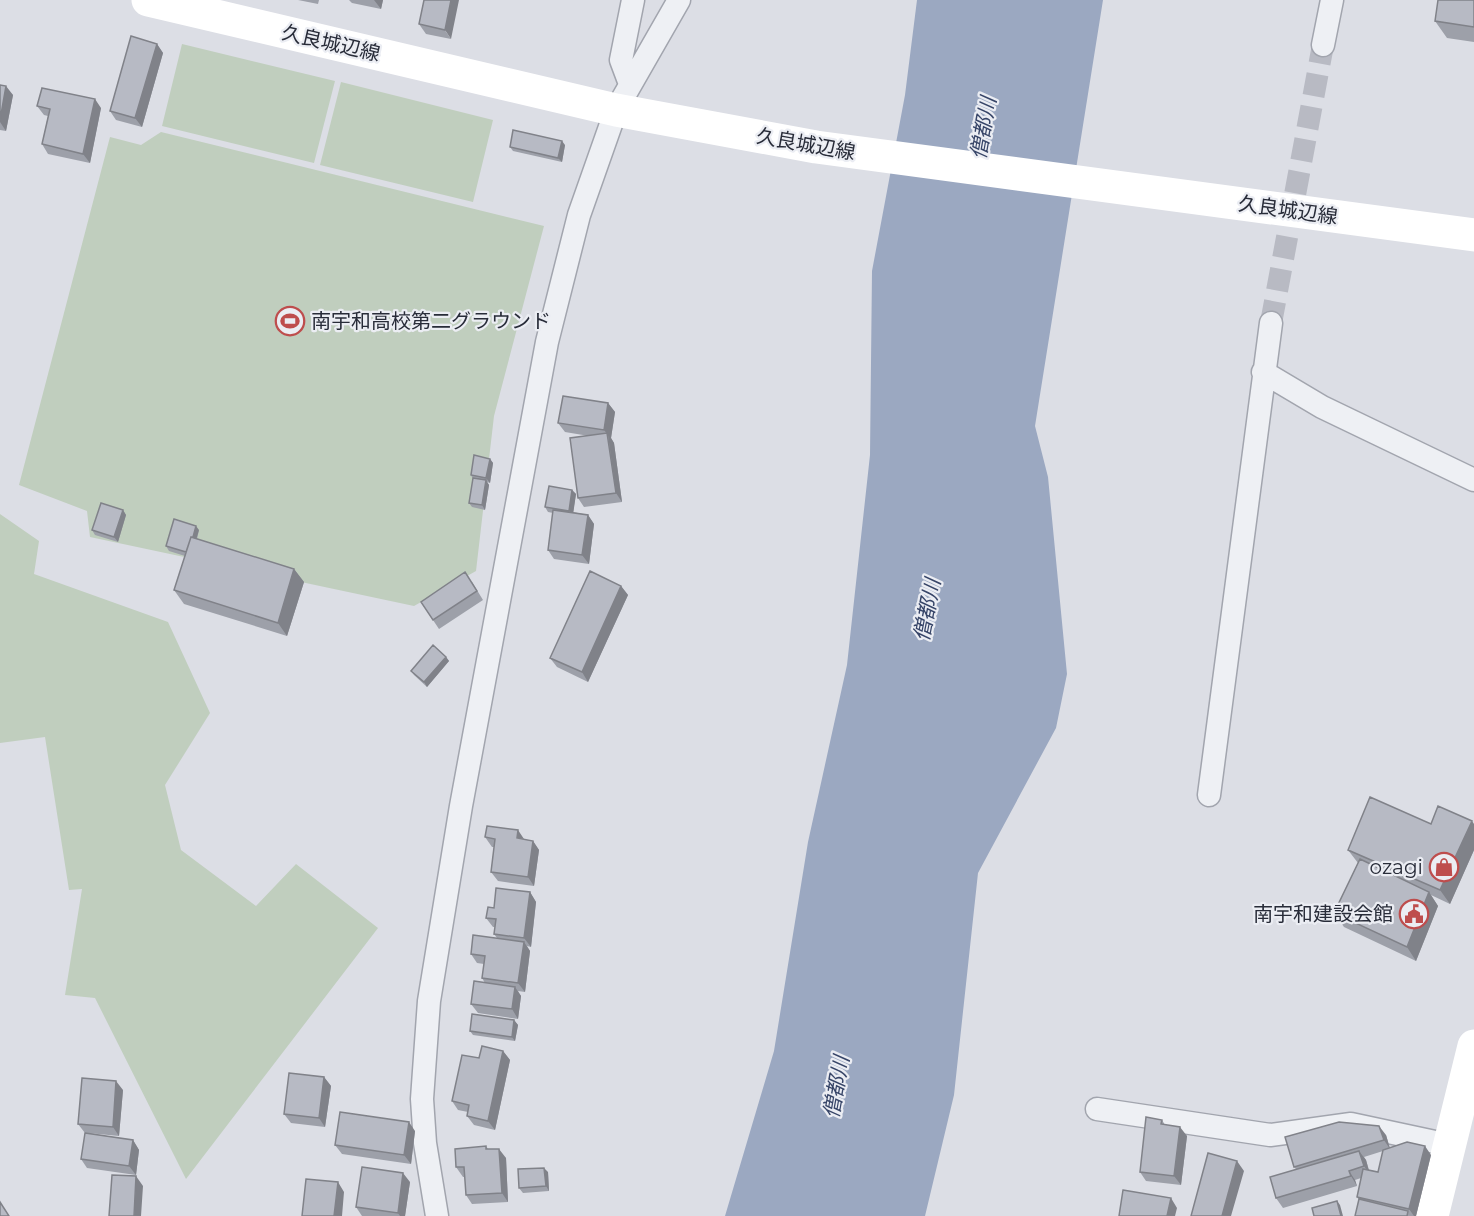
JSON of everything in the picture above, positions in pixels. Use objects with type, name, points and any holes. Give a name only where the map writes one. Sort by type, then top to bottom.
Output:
[{"type":"main road","name":"久良城辺線","points":[[148,0],[623,97],[839,151],[1474,235]]},
{"type":"main road","points":[[1432,1216],[1474,1046]]},
{"type":"street","points":[[623,97],[621,60],[633,0]]},
{"type":"street","points":[[437,1216],[425,1143],[422,1099],[429,1001],[461,806],[547,342],[579,215],[623,97],[657,42],[679,0]]},
{"type":"street","points":[[1323,45],[1332,0]]},
{"type":"street","points":[[1209,795],[1271,323]]},
{"type":"street","points":[[1263,372],[1322,406],[1474,480]]},
{"type":"street","points":[[1096,1109],[1270,1135],[1351,1124],[1449,1145]]},
{"type":"green space","points":[[182,44],[335,81],[314,163],[162,126]]},
{"type":"green space","points":[[341,82],[493,120],[473,202],[320,165]]},
{"type":"green space","name":"南宇和高校第二グラウンド","points":[[161,132],[544,226],[494,416],[476,571],[414,606],[90,537],[87,511],[19,485],[110,137],[141,145]]},
{"type":"green space","points":[[0,514],[39,541],[34,574],[168,622],[210,713],[165,785],[181,850],[256,906],[296,864],[378,928],[186,1179],[95,998],[65,995],[82,889],[69,890],[45,737],[0,743]]},
{"type":"water","name":"僧都川","points":[[917,0],[1103,0],[1035,426],[1048,477],[1067,674],[1056,728],[978,873],[954,1095],[925,1216],[725,1216],[774,1051],[808,842],[847,665],[870,455],[872,271],[905,95]]},
{"type":"building","points":[[424,0],[451,0],[445,30],[419,24]]},
{"type":"building","points":[[1438,0],[1474,0],[1474,27],[1435,21]]},
{"type":"building","points":[[131,36],[157,44],[135,118],[110,111]]},
{"type":"building","points":[[0,85],[6,86],[0,120]]},
{"type":"building","points":[[42,88],[95,99],[83,154],[42,144],[50,109],[37,106]]},
{"type":"building","points":[[513,130],[562,141],[558,158],[510,147]]},
{"type":"building","points":[[563,396],[608,403],[604,430],[558,423]]},
{"type":"building","points":[[607,433],[616,493],[578,498],[570,438]]},
{"type":"building","points":[[474,455],[490,459],[486,478],[471,475]]},
{"type":"building","points":[[473,478],[486,480],[482,505],[469,503]]},
{"type":"building","points":[[549,486],[572,490],[569,511],[545,507]]},
{"type":"building","points":[[101,503],[123,510],[114,537],[92,530]]},
{"type":"building","points":[[553,510],[588,515],[582,555],[548,550]]},
{"type":"building","points":[[174,519],[196,526],[186,552],[166,546]]},
{"type":"building","points":[[191,537],[294,569],[278,623],[174,590]]},
{"type":"building","points":[[590,571],[621,586],[582,672],[550,658]]},
{"type":"building","points":[[465,572],[477,591],[433,620],[421,602]]},
{"type":"building","points":[[433,645],[446,657],[424,682],[411,671]]},
{"type":"building","points":[[1370,797],[1431,824],[1438,806],[1472,821],[1440,890],[1348,850]]},
{"type":"building","points":[[487,826],[518,830],[517,838],[533,841],[528,877],[491,872],[495,839],[485,837]]},
{"type":"building","points":[[1360,859],[1429,892],[1407,947],[1334,913]]},
{"type":"building","points":[[496,888],[530,892],[524,938],[494,934],[496,919],[486,918],[488,907],[494,908]]},
{"type":"building","points":[[473,935],[524,942],[518,983],[482,978],[485,956],[471,954]]},
{"type":"building","points":[[474,981],[515,987],[512,1009],[471,1004]]},
{"type":"building","points":[[472,1014],[514,1020],[512,1037],[470,1031]]},
{"type":"building","points":[[482,1046],[503,1051],[488,1121],[467,1116],[469,1105],[452,1101],[462,1055],[479,1058]]},
{"type":"building","points":[[289,1073],[324,1077],[319,1118],[284,1114]]},
{"type":"building","points":[[82,1078],[116,1081],[113,1127],[78,1124]]},
{"type":"building","points":[[340,1112],[409,1122],[404,1155],[335,1145]]},
{"type":"building","points":[[1146,1117],[1162,1120],[1161,1124],[1180,1127],[1174,1176],[1140,1172]]},
{"type":"building","points":[[1339,1122],[1379,1126],[1384,1140],[1294,1167],[1285,1137]]},
{"type":"building","points":[[85,1133],[133,1140],[129,1166],[81,1159]]},
{"type":"building","points":[[1407,1142],[1425,1146],[1409,1209],[1357,1197],[1363,1169],[1378,1172],[1383,1150]]},
{"type":"building","points":[[486,1146],[486,1149],[499,1149],[502,1193],[466,1195],[464,1167],[456,1167],[455,1149]]},
{"type":"building","points":[[1359,1151],[1364,1166],[1349,1171],[1351,1176],[1276,1198],[1270,1177]]},
{"type":"building","points":[[1208,1153],[1237,1161],[1222,1216],[1191,1216]]},
{"type":"building","points":[[362,1167],[403,1173],[398,1213],[356,1207]]},
{"type":"building","points":[[544,1168],[546,1186],[519,1188],[518,1169]]},
{"type":"building","points":[[112,1175],[136,1176],[134,1216],[109,1216]]},
{"type":"building","points":[[306,1179],[338,1182],[334,1216],[302,1216]]},
{"type":"building","points":[[1123,1190],[1171,1198],[1167,1216],[1119,1216]]},
{"type":"building","points":[[1359,1199],[1408,1211],[1407,1216],[1355,1216]]},
{"type":"building","points":[[1337,1201],[1341,1216],[1314,1216],[1312,1208]]},
{"type":"building","points":[[0,1202],[9,1216],[0,1216]]},
{"type":"tunnel","points":[[1271,323],[1323,45]]},
{"type":"place","name":"南宇和高校第二グラウンド","points":[[290,321]]},
{"type":"place","name":"ozagi","points":[[1444,867]]},
{"type":"place","name":"南宇和建設会館","points":[[1414,914]]}]
